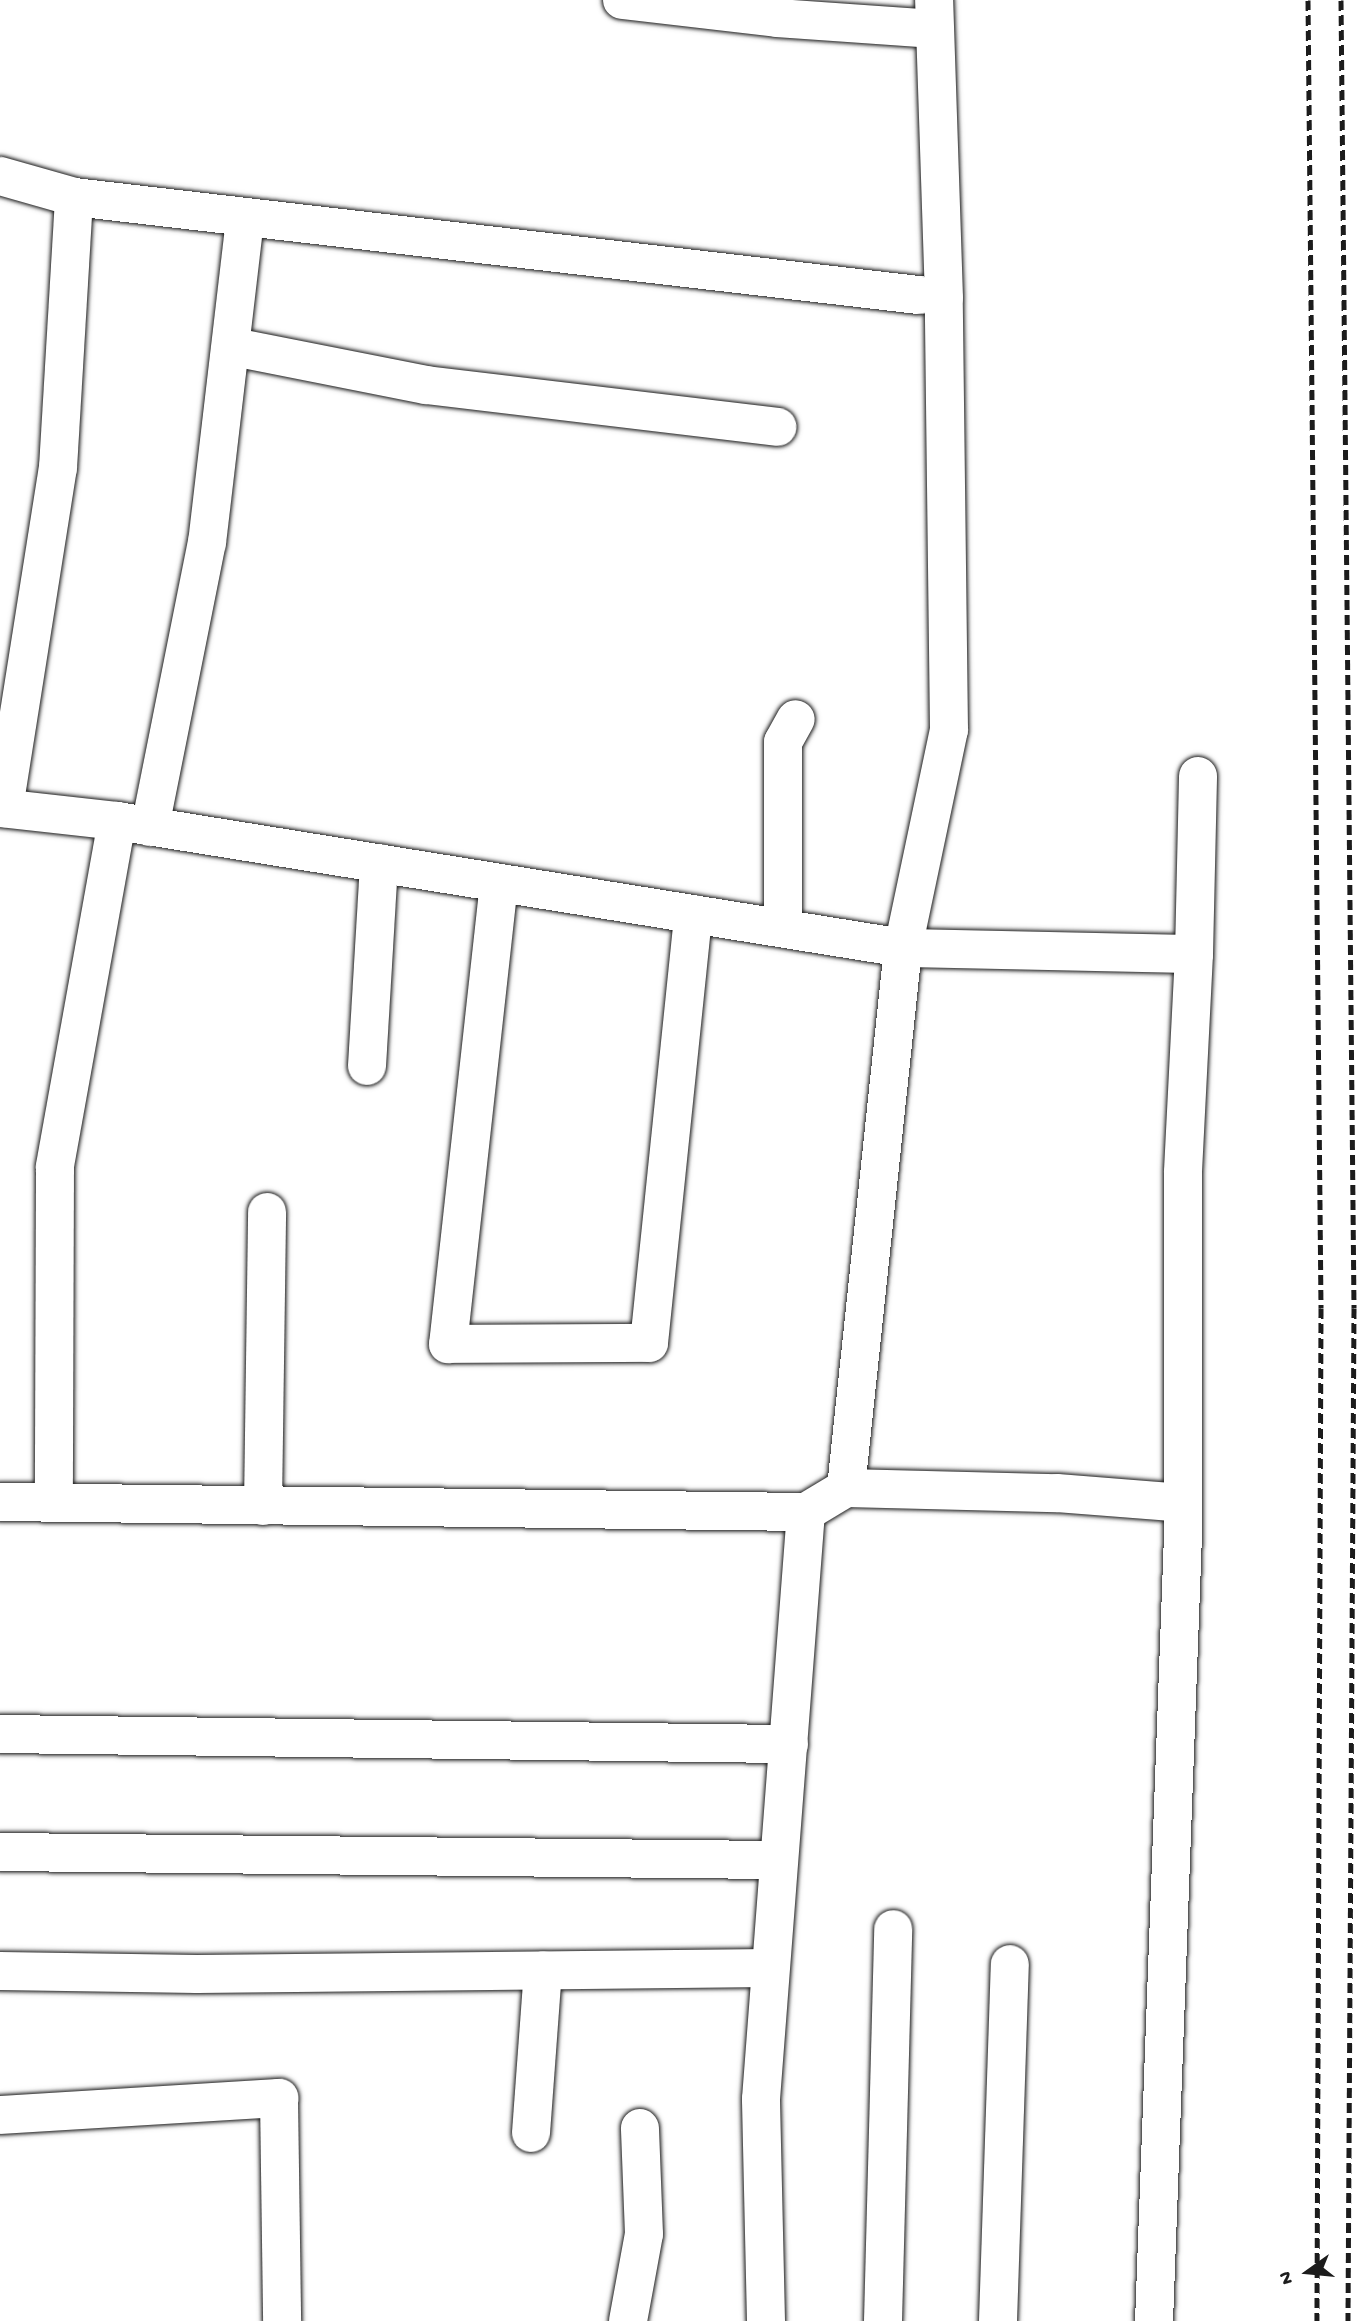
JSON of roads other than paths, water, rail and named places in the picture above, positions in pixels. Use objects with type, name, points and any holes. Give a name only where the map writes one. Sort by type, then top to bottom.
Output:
[{"type":"street","points":[[622,0],[777,18],[935,14],[949,730],[903,948],[846,1488]]},
{"type":"street","points":[[0,176],[74,197],[919,295]]},
{"type":"street","points":[[74,197],[58,468],[2,808],[134,824],[903,948],[1194,954]]},
{"type":"street","points":[[54,1503],[55,1167],[134,824],[207,544],[234,347],[246,218]]},
{"type":"street","points":[[234,347],[426,385],[778,427]]},
{"type":"street","points":[[783,929],[783,742],[796,719]]},
{"type":"street","points":[[1154,2321],[1183,1503],[1183,1173],[1194,954],[1198,776]]},
{"type":"street","points":[[367,1066],[379,863]]},
{"type":"street","points":[[499,883],[448,1344],[649,1343],[693,914]]},
{"type":"street","points":[[263,1506],[267,1212]]},
{"type":"street","points":[[0,1502],[806,1512],[846,1488],[1057,1493],[1183,1503]]},
{"type":"street","points":[[766,2321],[761,2099],[806,1512]]},
{"type":"street","points":[[0,1734],[789,1744]]},
{"type":"street","points":[[0,1852],[778,1860]]},
{"type":"street","points":[[883,2321],[893,1929]]},
{"type":"street","points":[[998,2321],[1010,1964]]},
{"type":"street","points":[[0,1971],[197,1974],[770,1968]]},
{"type":"street","points":[[531,2133],[543,1970]]},
{"type":"street","points":[[0,2115],[279,2098],[282,2321]]},
{"type":"street","points":[[628,2321],[644,2234],[640,2128]]},
{"type":"railway","points":[[1308,0],[1321,1308],[1317,2321]]},
{"type":"railway","points":[[1341,0],[1354,1308],[1348,2321]]}]
